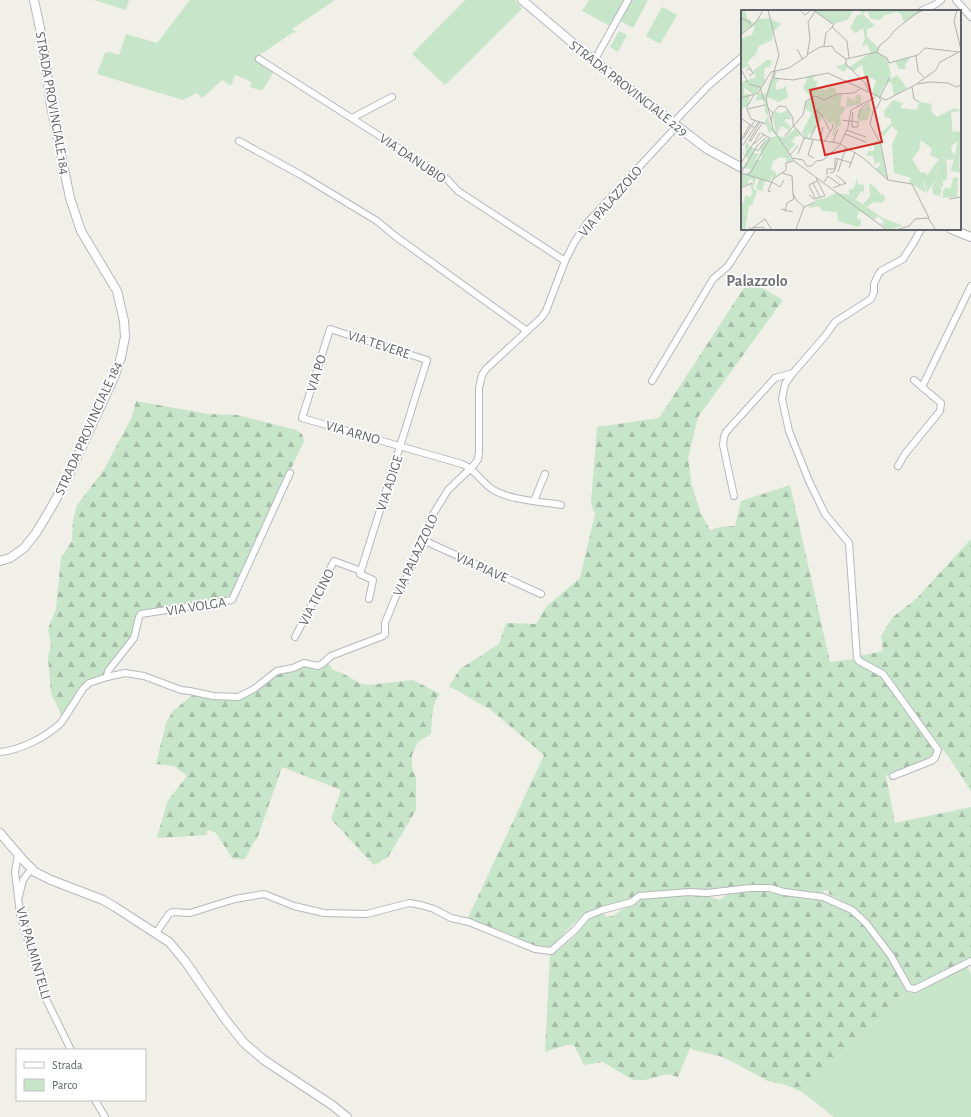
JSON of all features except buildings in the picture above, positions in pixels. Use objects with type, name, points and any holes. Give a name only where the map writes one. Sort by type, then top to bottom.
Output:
[{"type":"street","name":"STRADA PROVINCIALE 184","points":[[0,561],[10,558],[24,548],[36,533],[51,508],[68,477],[115,375],[121,357],[124,337],[124,321],[117,291],[81,232],[70,198],[51,106],[43,42],[34,0]]},
{"type":"street","name":"STRADA PROVINCIALE 229","points":[[522,0],[594,61],[707,149],[741,167]]},
{"type":"street","points":[[594,61],[628,0]]},
{"type":"street","points":[[923,10],[941,0]]},
{"type":"street","points":[[956,0],[971,17]]},
{"type":"street","name":"VIA PALAZZOLO","points":[[0,752],[17,748],[56,728],[61,724],[83,689],[89,683],[106,677],[125,673],[144,676],[181,690],[213,696],[238,697],[254,689],[277,671],[304,663],[318,666],[331,656],[383,636],[385,634],[385,623],[396,596],[402,588],[412,566],[432,516],[448,490],[472,468],[478,458],[479,388],[482,375],[486,369],[541,318],[546,311],[565,261],[574,242],[587,223],[710,85],[741,58]]},
{"type":"street","name":"VIA DANUBIO","points":[[259,59],[447,179],[458,191],[565,261]]},
{"type":"street","points":[[352,118],[392,97]]},
{"type":"street","points":[[239,140],[377,221],[527,331]]},
{"type":"street","points":[[652,381],[714,279],[728,266],[751,230]]},
{"type":"street","points":[[893,776],[932,761],[938,750],[883,674],[859,661],[857,658],[849,543],[825,514],[809,481],[789,430],[782,399],[785,384],[792,373],[825,336],[835,322],[870,299],[874,292],[874,284],[878,275],[903,259],[920,230]]},
{"type":"street","points":[[954,230],[971,237]]},
{"type":"street","points":[[922,387],[971,286]]},
{"type":"street","name":"VIA TEVERE","points":[[330,329],[427,360]]},
{"type":"street","name":"VIA PO","points":[[302,418],[330,329]]},
{"type":"street","name":"VIA ADIGE","points":[[361,572],[427,360]]},
{"type":"street","points":[[734,496],[723,445],[726,432],[775,378],[792,373]]},
{"type":"street","points":[[898,466],[905,454],[942,407],[941,403],[914,380]]},
{"type":"street","name":"VIA ARNO","points":[[302,418],[472,468]]},
{"type":"street","points":[[472,468],[484,483],[494,491],[513,497],[562,505]]},
{"type":"street","name":"VIA VOLGA","points":[[106,677],[108,671],[134,638],[141,614],[232,600],[290,473]]},
{"type":"street","points":[[534,501],[545,474]]},
{"type":"street","name":"VIA PIAVE","points":[[423,540],[541,594]]},
{"type":"street","name":"VIA TICINO","points":[[295,637],[334,561],[361,572]]},
{"type":"street","points":[[361,572],[360,574],[373,580],[369,599]]},
{"type":"street","points":[[0,833],[32,868],[51,880],[103,900],[156,933],[175,948],[225,1019],[244,1043],[264,1060],[332,1105],[347,1117]]},
{"type":"street","name":"VIA PALMINTELLI","points":[[18,854],[15,872],[20,914],[44,995],[71,1049]]},
{"type":"street","points":[[18,899],[23,880],[32,868]]},
{"type":"street","points":[[156,933],[169,914],[173,912],[190,912],[235,899],[264,894],[294,906],[324,913],[367,914],[409,903],[422,905],[434,909],[451,918],[469,922],[535,949],[551,951],[575,930],[587,916],[602,910],[632,902],[639,896],[690,892],[707,893],[750,888],[770,888],[823,897],[852,910],[866,923],[891,956],[909,988],[915,989],[971,961]]},
{"type":"street","points":[[96,1101],[106,1117]]},
{"type":"green space","points":[[94,0],[129,0],[126,10]]},
{"type":"green space","points":[[190,0],[335,0],[292,29],[297,32],[292,33],[254,59],[274,71],[262,90],[250,87],[252,82],[235,75],[231,86],[222,80],[202,98],[197,93],[183,100],[97,74],[105,53],[110,52],[119,55],[126,34],[157,43]]},
{"type":"green space","points":[[465,0],[515,0],[522,9],[445,85],[412,54]]},
{"type":"green space","points":[[589,0],[625,0],[610,26],[582,11]]},
{"type":"green space","points":[[632,0],[648,0],[633,28],[620,21]]},
{"type":"green space","points":[[662,7],[677,15],[660,44],[646,36]]},
{"type":"green space","points":[[619,31],[627,35],[618,52],[610,47]]},
{"type":"green space","points":[[749,280],[783,300],[698,417],[688,458],[692,486],[700,511],[710,530],[720,527],[735,526],[741,501],[790,485],[830,662],[853,659],[857,663],[882,677],[900,703],[935,747],[934,754],[924,762],[886,776],[895,823],[971,807],[971,959],[915,986],[910,986],[891,952],[866,918],[848,904],[829,894],[828,891],[825,890],[821,894],[780,890],[713,892],[679,890],[636,893],[633,899],[602,907],[585,914],[576,921],[549,949],[531,945],[467,920],[544,755],[491,710],[449,686],[460,669],[499,644],[506,623],[536,624],[547,606],[580,578],[595,514],[591,503],[597,427],[659,418]]},
{"type":"green space","points":[[136,401],[208,414],[238,415],[296,430],[302,434],[304,441],[230,598],[140,611],[138,613],[131,637],[102,676],[83,685],[62,716],[51,693],[48,657],[51,645],[48,629],[56,609],[61,558],[72,541],[73,520],[77,505],[103,471],[132,417]]},
{"type":"green space","points":[[971,539],[971,791],[948,756],[900,695],[887,675],[861,660],[859,656],[883,651],[881,636],[893,617],[917,598]]},
{"type":"green space","points":[[328,663],[333,670],[342,673],[359,683],[368,685],[413,680],[440,694],[433,707],[431,734],[418,742],[412,755],[412,767],[416,778],[416,810],[388,857],[374,865],[331,819],[341,790],[282,767],[257,839],[245,859],[233,859],[215,832],[208,830],[206,835],[157,838],[167,802],[187,776],[174,766],[156,764],[166,723],[173,711],[193,695],[210,699],[236,700],[280,672],[303,666]]},
{"type":"green space","points":[[752,891],[820,898],[840,905],[853,914],[875,937],[893,964],[908,992],[802,1092],[786,1085],[768,1081],[723,1057],[690,1048],[678,1077],[667,1074],[645,1080],[633,1080],[603,1062],[584,1065],[574,1045],[566,1045],[545,1052],[550,954],[556,952],[574,937],[589,919],[603,912],[606,917],[613,916],[623,909],[638,903],[639,898],[687,894],[705,895],[720,900],[729,893]]},
{"type":"green space","points":[[967,965],[971,975],[971,1117],[834,1117],[802,1092],[908,992],[913,993]]},
{"type":"district","name":"Palazzolo","points":[[757,280]]}]
